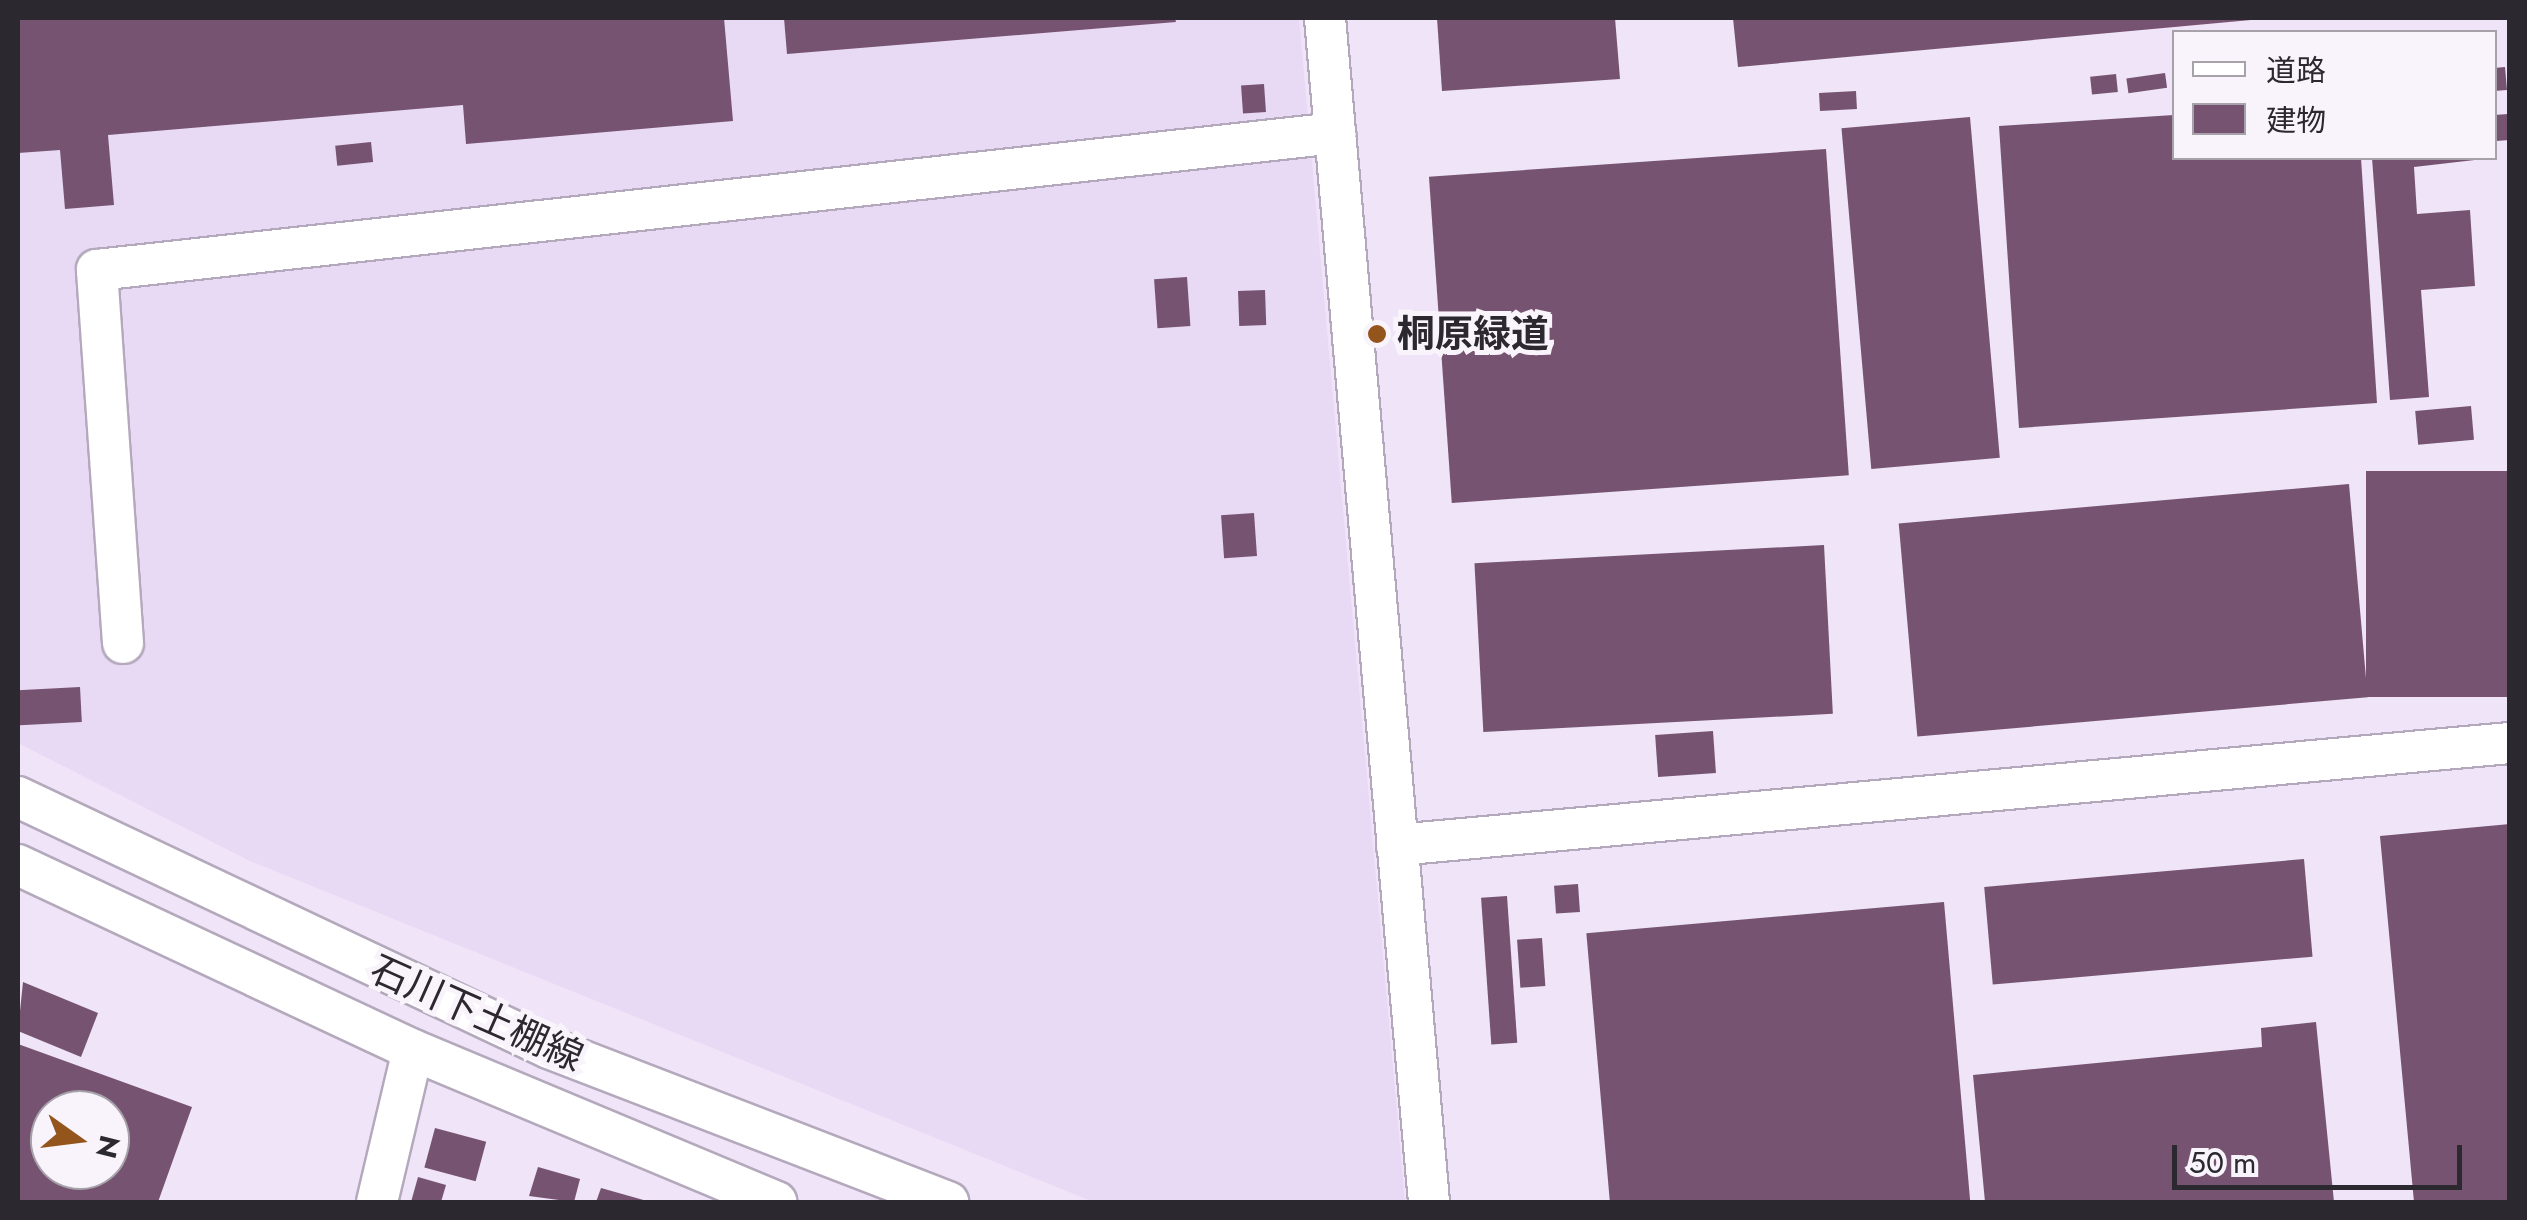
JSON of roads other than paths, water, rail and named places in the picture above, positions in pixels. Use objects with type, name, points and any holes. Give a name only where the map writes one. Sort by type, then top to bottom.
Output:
[{"type":"street","points":[[1325,18],[1428,1202]]},
{"type":"street","points":[[122,643],[97,270],[1335,133]]},
{"type":"street","points":[[1397,845],[2510,743]]},
{"type":"street","name":"石川下土棚線","points":[[18,796],[549,1048],[948,1202]]},
{"type":"street","name":"石川下土棚線","points":[[18,864],[413,1050],[778,1202]]},
{"type":"street","points":[[378,1202],[413,1050]]},
{"type":"place","name":"桐原緑道","points":[[1377,334]]}]
